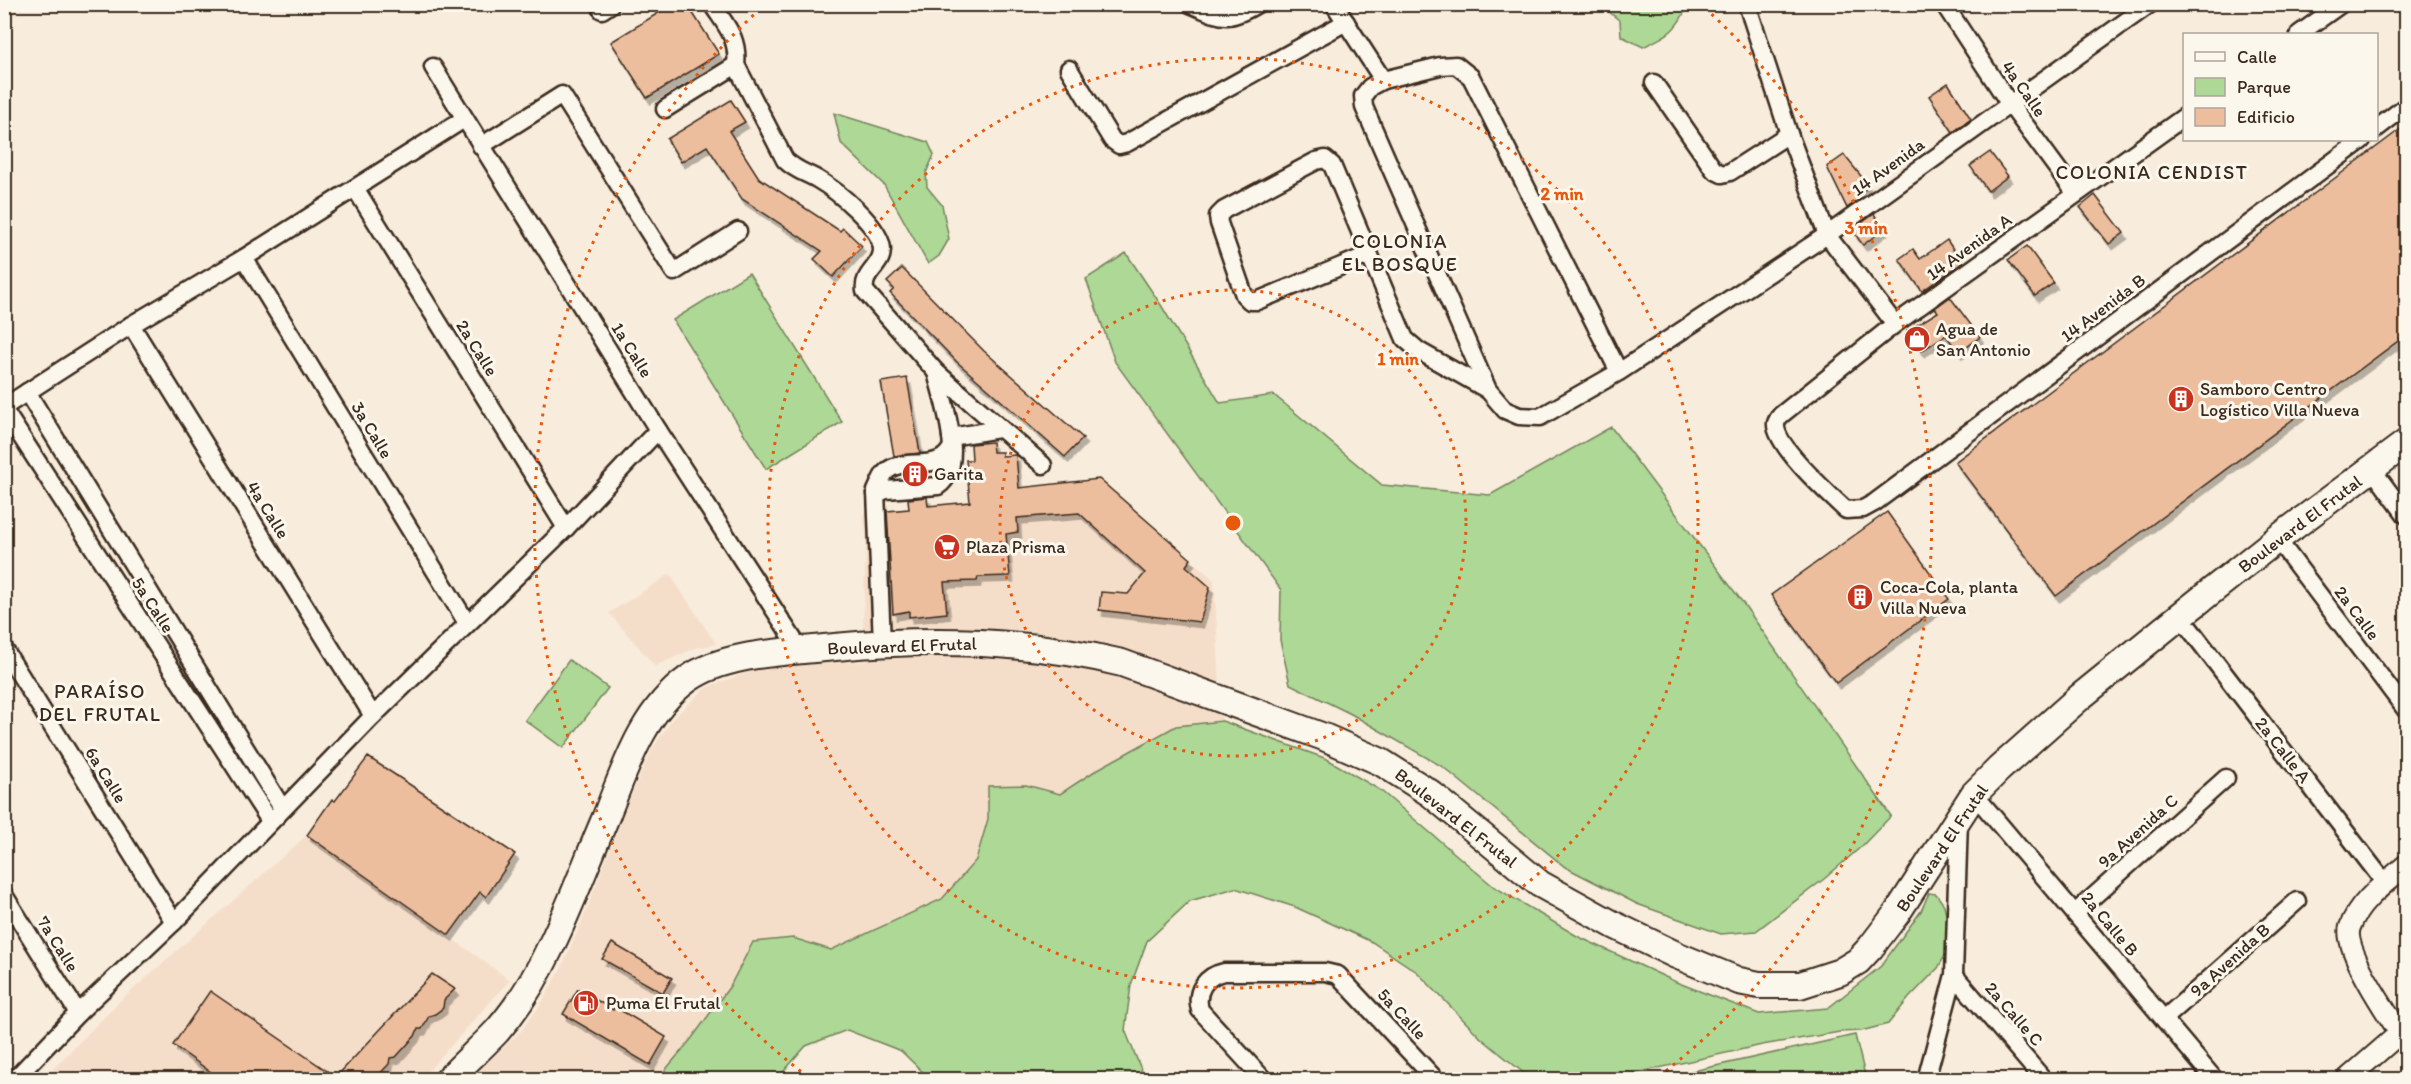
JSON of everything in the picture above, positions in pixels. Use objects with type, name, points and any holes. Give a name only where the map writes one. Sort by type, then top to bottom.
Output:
[{"type":"main road","name":"Boulevard El Frutal","points":[[448,1080],[499,1029],[537,973],[570,904],[636,743],[656,711],[688,678],[712,666],[755,656],[882,644],[943,641],[993,643],[1090,655],[1122,663],[1324,737],[1382,762],[1417,783],[1540,884],[1570,902],[1687,959],[1739,981],[1759,985],[1780,987],[1821,980],[1858,961],[1897,913],[1974,794],[2080,697],[2277,539],[2406,443]]},
{"type":"street","points":[[712,4],[734,39],[738,50],[736,65],[785,160],[849,202],[876,231],[883,248],[881,258],[865,279],[865,291],[936,372],[1043,465]]},
{"type":"street","points":[[1190,4],[1219,16],[1231,17],[1257,4]]},
{"type":"street","points":[[1334,4],[1383,80]]},
{"type":"street","points":[[1747,4],[1827,236],[1895,324]]},
{"type":"street","name":"4a Calle","points":[[1944,4],[2009,103],[2076,194]]},
{"type":"street","name":"14 Avenida","points":[[1488,390],[1505,410],[1519,416],[1540,417],[1619,372],[1827,236],[2009,103],[2150,4]]},
{"type":"street","points":[[2301,33],[2341,4]]},
{"type":"street","points":[[1069,69],[1112,140],[1119,145],[1127,143],[1346,22]]},
{"type":"street","points":[[665,109],[736,65]]},
{"type":"street","points":[[1488,390],[1364,107],[1363,96],[1370,87],[1383,80],[1440,66],[1456,65],[1471,77],[1619,372]]},
{"type":"street","name":"1a Calle","points":[[433,67],[658,430],[801,651]]},
{"type":"street","points":[[1654,83],[1714,170],[1722,174],[1730,172],[1790,134]]},
{"type":"street","points":[[481,146],[562,95],[674,272],[738,231]]},
{"type":"street","points":[[2378,127],[2406,106]]},
{"type":"street","name":"14 Avenida A","points":[[1780,415],[1895,324],[2183,118]]},
{"type":"street","points":[[4,408],[131,325],[244,258],[464,119]]},
{"type":"street","name":"14 Avenida B","points":[[1780,415],[1776,423],[1778,434],[1808,475],[1846,510],[1863,509],[1884,496],[2361,141]]},
{"type":"street","points":[[1368,255],[1257,301],[1250,301],[1244,295],[1218,216],[1224,210],[1316,160],[1325,159],[1332,165],[1405,339],[1419,351],[1488,390]]},
{"type":"street","name":"2a Calle","points":[[355,188],[566,528]]},
{"type":"street","name":"3a Calle","points":[[244,258],[467,623]]},
{"type":"street","name":"4a Calle","points":[[131,325],[373,716]]},
{"type":"street","points":[[876,494],[879,491],[892,489],[938,486],[949,474],[951,443],[936,372]]},
{"type":"street","name":"5a Calle","points":[[27,392],[282,808]]},
{"type":"street","name":"5a Calle","points":[[4,408],[270,821]]},
{"type":"street","points":[[951,443],[999,429]]},
{"type":"street","points":[[14,1080],[78,1013],[174,922],[373,716],[566,528],[658,430]]},
{"type":"street","points":[[882,644],[876,494],[886,472],[899,466],[932,462],[946,456],[951,443]]},
{"type":"street","points":[[2372,469],[2406,515]]},
{"type":"street","name":"2a Calle","points":[[2277,539],[2406,710]]},
{"type":"street","name":"2a Calle A","points":[[2180,616],[2385,883]]},
{"type":"street","name":"6a Calle","points":[[4,649],[174,922]]},
{"type":"street","name":"9a Avenida C","points":[[2075,913],[2226,778]]},
{"type":"street","name":"2a Calle B","points":[[1974,794],[2215,1080]]},
{"type":"street","points":[[1926,1080],[1954,975],[1960,815]]},
{"type":"street","points":[[2346,1080],[2403,1038],[2361,968],[2348,939],[2355,916],[2385,883],[2406,866]]},
{"type":"street","name":"7a Calle","points":[[4,895],[78,1013]]},
{"type":"street","name":"9a Avenida B","points":[[2163,1019],[2297,901]]},
{"type":"street","name":"5a Calle","points":[[1264,1080],[1204,1016],[1198,1004],[1200,991],[1212,976],[1224,972],[1325,972],[1338,975],[1436,1080]]},
{"type":"street","name":"2a Calle C","points":[[1954,975],[2044,1080]]},
{"type":"shaded area","points":[[1099,479],[1214,580],[1222,721],[1176,726],[1098,769],[1060,794],[1026,785],[988,786],[988,819],[976,861],[943,898],[830,950],[793,938],[753,942],[730,986],[692,1038],[657,1079],[468,1080],[520,1032],[539,1007],[561,969],[629,800],[651,751],[673,718],[707,687],[751,671],[807,663],[866,661],[863,630],[866,542],[864,513],[976,501],[975,493]]},
{"type":"shaded area","points":[[670,574],[716,644],[696,648],[655,666],[609,613]]},
{"type":"shaded area","points":[[307,835],[510,980],[421,1079],[42,1080],[120,1001]]},
{"type":"green space","points":[[1688,4],[1684,14],[1670,32],[1643,47],[1621,36],[1620,21],[1601,5]]},
{"type":"green space","points":[[834,113],[928,142],[934,155],[926,173],[927,187],[942,205],[949,239],[939,256],[928,264],[884,185],[841,143]]},
{"type":"green space","points":[[1126,253],[1161,305],[1220,403],[1274,395],[1382,485],[1490,495],[1611,427],[1743,603],[1891,816],[1862,846],[1824,879],[1756,931],[1721,934],[1637,904],[1565,867],[1443,767],[1351,714],[1290,684],[1280,640],[1281,590],[1115,362],[1086,279]]},
{"type":"green space","points":[[749,273],[842,422],[766,469],[673,320]]},
{"type":"green space","points":[[569,660],[608,688],[563,748],[525,720]]},
{"type":"green space","points":[[1222,721],[1327,759],[1380,790],[1493,886],[1577,936],[1676,982],[1759,1014],[1828,1008],[1881,966],[1921,911],[1929,893],[1936,894],[1944,905],[1947,919],[1947,952],[1938,968],[1888,1024],[1861,1031],[1840,1032],[1762,1045],[1636,1073],[1637,1079],[1531,1079],[1481,1038],[1417,972],[1372,942],[1295,907],[1235,888],[1190,901],[1147,941],[1131,985],[1125,1030],[1145,1079],[930,1079],[901,1051],[847,1030],[806,1046],[777,1079],[657,1080],[692,1038],[730,986],[753,942],[793,938],[831,950],[942,899],[976,860],[988,819],[988,786],[1026,785],[1060,794],[1098,769],[1176,726]]},
{"type":"green space","points":[[1855,1035],[1866,1079],[1657,1079]]},
{"type":"building","points":[[673,4],[687,4],[719,54],[647,98],[611,42]]},
{"type":"building","points":[[1948,83],[1971,119],[1953,132],[1929,96]]},
{"type":"building","points":[[731,100],[745,122],[729,131],[759,178],[840,231],[843,228],[862,246],[833,277],[814,259],[822,251],[742,199],[707,146],[681,162],[667,139]]},
{"type":"building","name":"Samboro Centro Logístico Villa Nueva","points":[[2406,125],[2406,335],[2056,596],[1955,462]]},
{"type":"building","points":[[1990,152],[2008,176],[1988,191],[1970,166]]},
{"type":"building","points":[[1844,155],[1869,186],[1859,195],[1861,198],[1847,208],[1827,167]]},
{"type":"building","points":[[2095,195],[2124,233],[2109,244],[2080,207]]},
{"type":"building","points":[[1874,214],[1884,229],[1863,245],[1854,233],[1858,230],[1856,227]]},
{"type":"building","points":[[1947,240],[1962,263],[1922,291],[1899,259],[1913,249],[1920,259]]},
{"type":"building","points":[[2027,246],[2054,283],[2035,296],[2008,260]]},
{"type":"building","points":[[902,268],[984,351],[1083,438],[1065,457],[957,362],[890,293],[894,289],[887,282]]},
{"type":"building","points":[[1950,297],[1980,337],[1959,353],[1946,335],[1921,351],[1907,331],[1938,312],[1935,308]]},
{"type":"building","points":[[907,378],[920,453],[894,456],[881,382]]},
{"type":"building","name":"Plaza Prisma","points":[[992,442],[993,452],[1002,452],[1002,456],[1016,455],[1019,488],[1099,479],[1191,559],[1186,566],[1210,587],[1200,622],[1099,610],[1101,592],[1128,594],[1145,573],[1079,513],[1017,518],[1018,532],[1006,534],[1010,576],[978,577],[977,581],[944,582],[947,613],[909,617],[909,611],[893,614],[887,511],[909,509],[908,499],[927,497],[928,506],[970,502],[966,460],[972,460],[971,444]]},
{"type":"building","name":"Coca-Cola, planta Villa Nueva","points":[[1887,512],[1949,599],[1836,683],[1771,595]]},
{"type":"building","points":[[368,757],[515,854],[486,897],[480,892],[449,935],[307,835],[332,799],[335,801]]},
{"type":"building","points":[[612,943],[672,978],[663,993],[602,959]]},
{"type":"building","points":[[432,974],[455,989],[444,1000],[443,1008],[429,1016],[422,1029],[418,1029],[415,1036],[396,1057],[390,1058],[389,1064],[374,1080],[222,1080],[173,1045],[210,991],[336,1077]]},
{"type":"building","name":"Puma El Frutal","points":[[578,989],[613,1010],[615,1007],[666,1037],[650,1065],[563,1014]]},
{"type":"place","name":"Agua de San Antonio","points":[[1917,339]]},
{"type":"place","name":"Samboro Centro Logístico Villa Nueva","points":[[2181,399]]},
{"type":"place","name":"Garita","points":[[915,474]]},
{"type":"place","name":"Plaza Prisma","points":[[947,547]]},
{"type":"place","name":"Coca-Cola, planta Villa Nueva","points":[[1860,597]]},
{"type":"place","name":"Puma El Frutal","points":[[586,1003]]},
{"type":"district","name":"COLONIA CENDIST","points":[[2152,172]]},
{"type":"district","name":"COLONIA EL BOSQUE","points":[[1400,252]]},
{"type":"district","name":"PARAÍSO DEL FRUTAL","points":[[100,702]]}]
